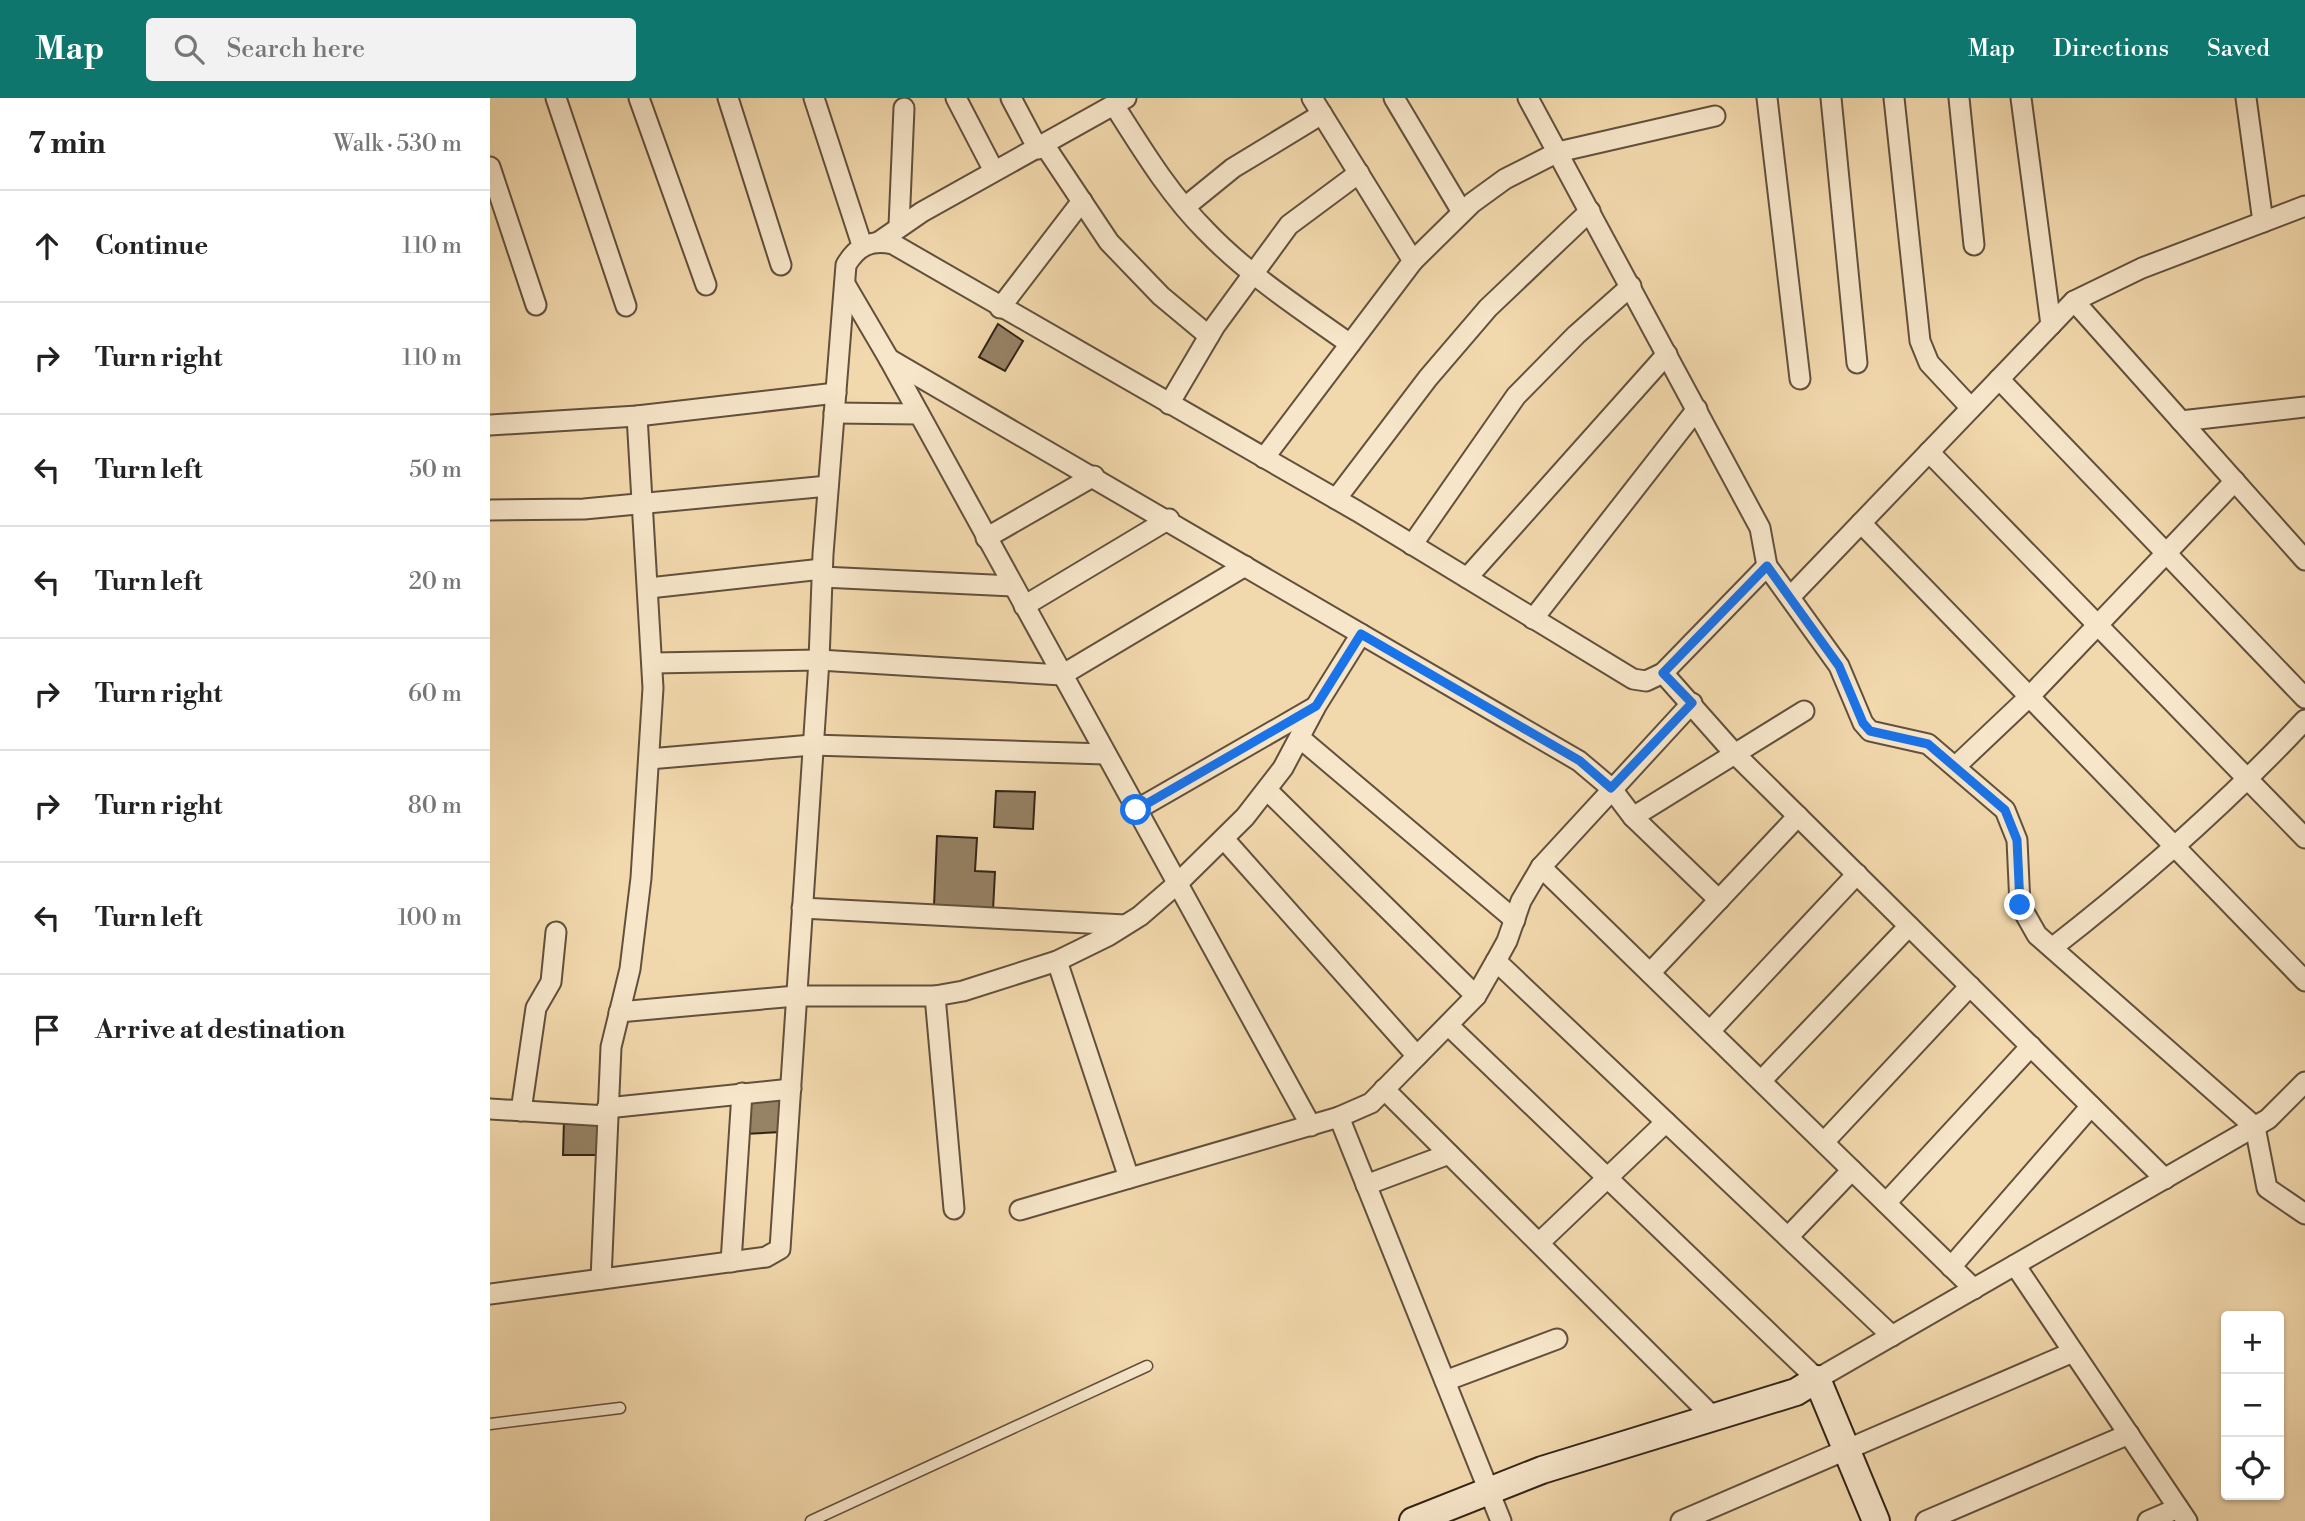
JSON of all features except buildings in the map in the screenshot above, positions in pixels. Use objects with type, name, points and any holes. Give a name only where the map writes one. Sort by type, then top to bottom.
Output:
[{"type":"street","points":[[556,98],[626,306]]},
{"type":"street","points":[[639,98],[706,285]]},
{"type":"street","points":[[728,98],[781,265]]},
{"type":"street","points":[[814,98],[871,243]]},
{"type":"street","points":[[956,98],[994,171]]},
{"type":"street","points":[[1011,98],[1109,242],[1136,271],[1209,336]]},
{"type":"street","points":[[1394,98],[1462,212]]},
{"type":"street","points":[[1528,98],[1760,528],[1767,566],[1839,666],[1863,723],[1870,731],[1886,737],[1919,740],[1956,766],[2005,810],[2017,840],[2020,905],[2026,921],[2052,948],[2255,1127],[2267,1188],[2305,1214]]},
{"type":"street","points":[[1767,98],[1800,379]]},
{"type":"street","points":[[1831,98],[1857,363]]},
{"type":"street","points":[[1894,98],[1920,341],[1929,363],[1971,408]]},
{"type":"street","points":[[1959,98],[1974,245]]},
{"type":"street","points":[[2021,98],[2051,325]]},
{"type":"street","points":[[2246,98],[2263,222]]},
{"type":"street","points":[[490,1294],[766,1257],[780,1249],[811,745],[819,660],[822,573],[846,265],[871,243],[899,226],[1120,102],[1185,207],[1252,273],[1350,344]]},
{"type":"street","points":[[1185,207],[1317,106],[1413,261]]},
{"type":"street","points":[[899,226],[904,108]]},
{"type":"street","points":[[1264,457],[1413,261],[1462,212],[1505,179],[1558,152],[1715,116]]},
{"type":"street","points":[[490,167],[536,305]]},
{"type":"street","points":[[1170,404],[1209,336],[1289,225],[1311,205],[1359,173]]},
{"type":"street","points":[[1000,307],[1082,201]]},
{"type":"street","points":[[1790,597],[2074,301],[2142,268],[2305,206]]},
{"type":"street","points":[[1336,499],[1428,379],[1488,308],[1590,211]]},
{"type":"street","points":[[871,243],[893,244],[1336,499],[1633,680],[1646,681],[1663,673],[1767,566]]},
{"type":"street","points":[[845,284],[889,359],[1311,1125]]},
{"type":"street","points":[[1412,545],[1516,396],[1576,335],[1631,286]]},
{"type":"street","points":[[2074,301],[2305,559]]},
{"type":"street","points":[[1467,578],[1667,354]]},
{"type":"street","points":[[889,359],[1169,519],[1580,761],[1611,788],[1633,817],[1719,900]]},
{"type":"street","points":[[1999,379],[2305,698]]},
{"type":"street","points":[[490,425],[637,416],[836,393]]},
{"type":"street","points":[[2181,421],[2305,407]]},
{"type":"street","points":[[1533,619],[1696,409]]},
{"type":"street","points":[[834,413],[919,414]]},
{"type":"street","points":[[601,1279],[611,1047],[630,969],[641,878],[649,759],[653,663],[637,416]]},
{"type":"street","points":[[1929,452],[2305,838]]},
{"type":"street","points":[[986,538],[1094,476]]},
{"type":"street","points":[[1956,766],[2029,697],[2235,481]]},
{"type":"street","points":[[490,510],[584,509],[828,486]]},
{"type":"street","points":[[1024,606],[1169,519]]},
{"type":"street","points":[[1861,523],[2305,981]]},
{"type":"street","points":[[653,663],[819,660],[1062,674],[1245,566]]},
{"type":"street","points":[[649,588],[822,573],[1013,586]]},
{"type":"street","points":[[619,1012],[796,996],[935,996],[963,991],[1058,961],[1125,925],[1177,884],[1224,839],[1267,790],[1361,634]]},
{"type":"street","points":[[1663,673],[1734,753],[2165,1179]]},
{"type":"street","points":[[1020,1210],[1339,1117],[1371,1103],[1476,996],[1496,961],[1541,867],[1692,703]]},
{"type":"street","points":[[1136,810],[1316,706]]},
{"type":"street","points":[[1633,817],[1804,711]]},
{"type":"street","points":[[2052,948],[2153,868],[2248,780],[2305,720]]},
{"type":"street","points":[[1300,738],[1515,920]]},
{"type":"street","points":[[649,759],[811,745],[1105,754]]},
{"type":"street","points":[[1267,790],[1476,996]]},
{"type":"street","points":[[1650,973],[1798,816]]},
{"type":"street","points":[[1224,839],[1417,1056]]},
{"type":"street","points":[[1541,867],[1974,1289]]},
{"type":"street","points":[[1710,1031],[1857,874]]},
{"type":"street","points":[[802,908],[1125,925]]},
{"type":"street","points":[[1761,1082],[1909,926]]},
{"type":"street","points":[[521,1111],[536,1009],[551,982],[556,932]]},
{"type":"street","points":[[1058,961],[1129,1178]]},
{"type":"street","points":[[1496,961],[1892,1336]]},
{"type":"street","points":[[1824,1142],[1970,986]]},
{"type":"street","points":[[935,996],[954,1209]]},
{"type":"street","points":[[1448,1025],[1817,1379],[1876,1521]]},
{"type":"street","points":[[1886,1203],[2031,1046]]},
{"type":"street","points":[[1412,1521],[1542,1470],[1796,1392],[2255,1127],[2268,1119],[2305,1082]]},
{"type":"street","points":[[490,1110],[607,1112],[791,1088]]},
{"type":"street","points":[[1384,1089],[1713,1417]]},
{"type":"street","points":[[731,1262],[742,1094]]},
{"type":"street","points":[[1951,1266],[2091,1106]]},
{"type":"street","points":[[1339,1117],[1501,1521]]},
{"type":"street","points":[[1539,1243],[1666,1122]]},
{"type":"street","points":[[1366,1185],[1449,1154]]},
{"type":"street","points":[[1788,1237],[1852,1170]]},
{"type":"street","points":[[2015,1265],[2183,1514],[2148,1521]]},
{"type":"street","points":[[1445,1381],[1557,1339]]},
{"type":"street","points":[[1681,1521],[2073,1352]]},
{"type":"street","points":[[1926,1521],[2129,1434]]},
{"type":"lane","points":[[811,1521],[1147,1366]]},
{"type":"lane","points":[[490,1424],[620,1408]]},
{"type":"route","points":[[1136,810],[1316,706],[1361,634],[1580,761],[1611,788],[1692,703],[1663,673],[1767,566],[1839,666],[1863,723],[1870,731],[1886,737],[1919,740],[1936,748],[2005,810],[2017,840],[2020,905]]}]
